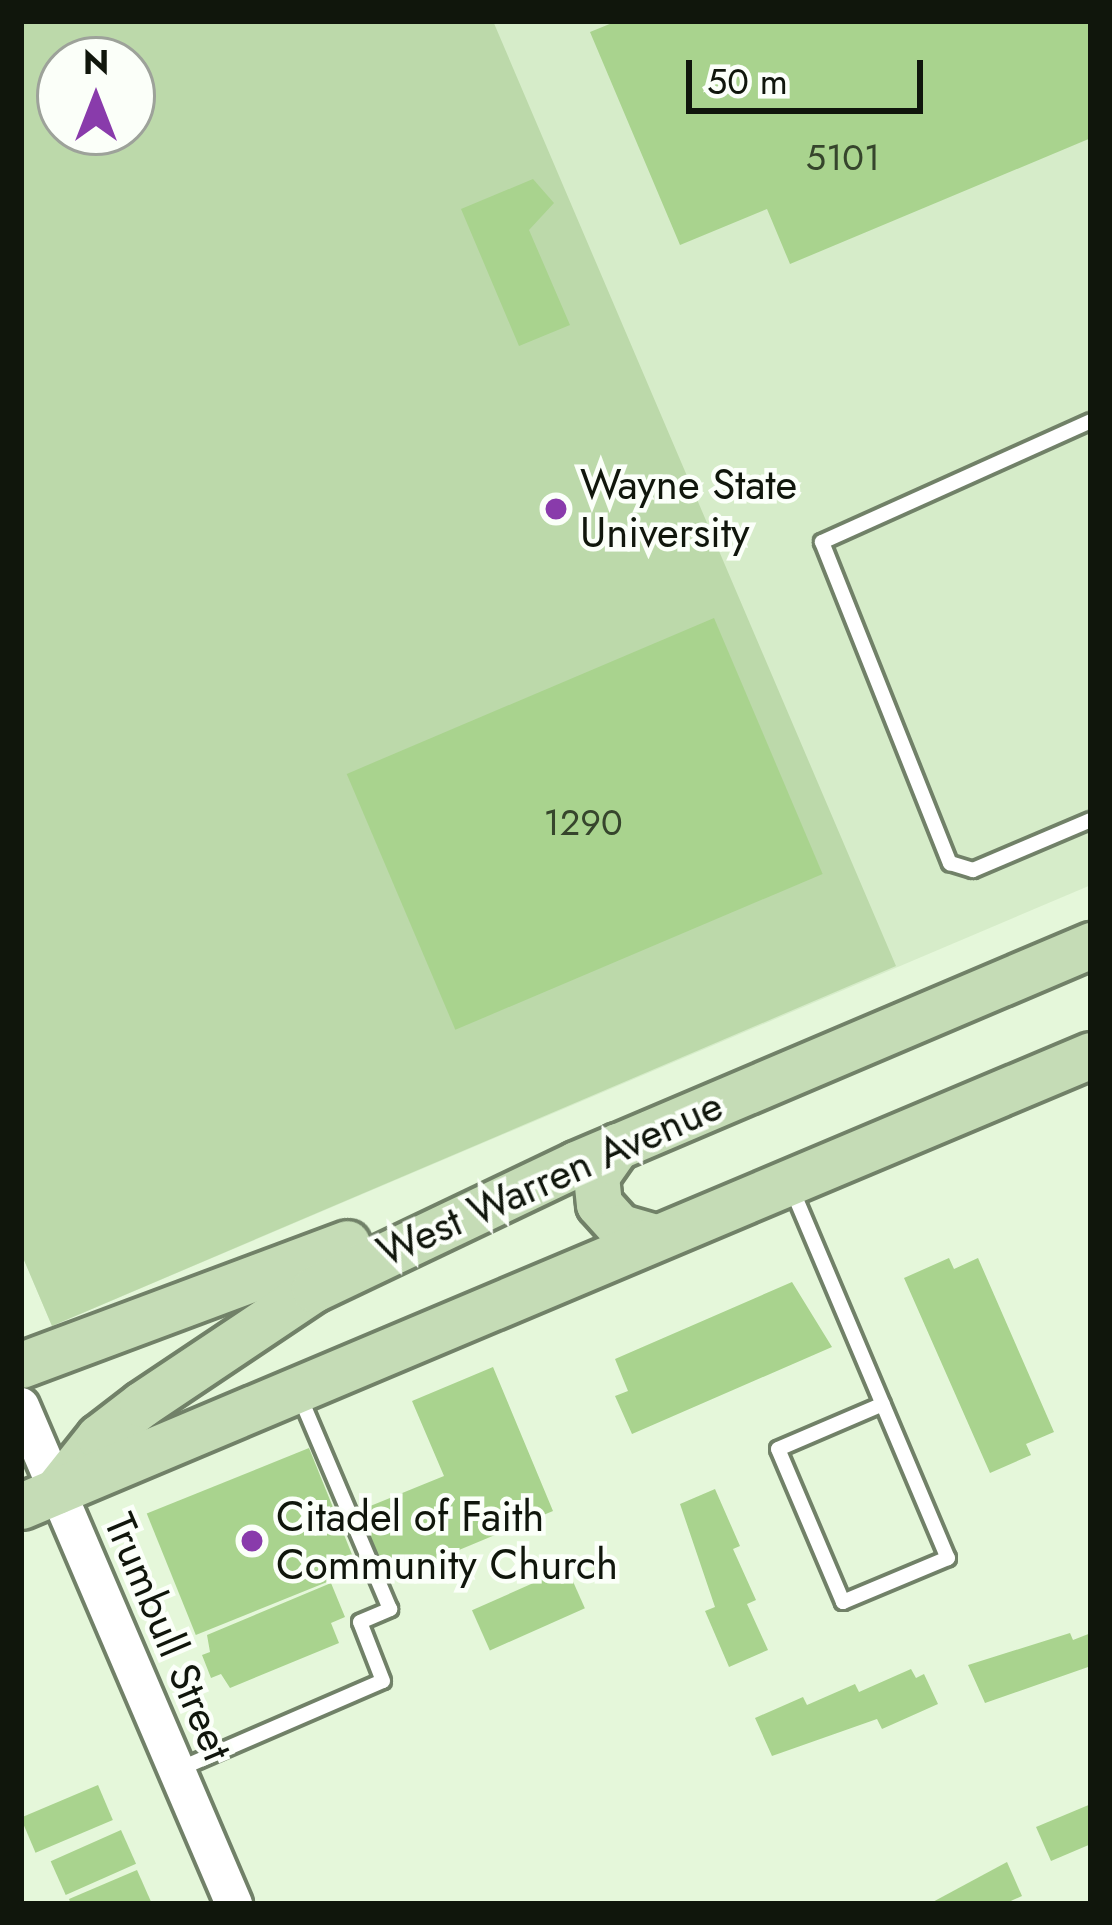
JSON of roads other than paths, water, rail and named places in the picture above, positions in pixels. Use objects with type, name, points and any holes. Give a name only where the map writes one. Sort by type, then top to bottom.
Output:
[{"type":"main road","name":"West Warren Avenue","points":[[39,1499],[99,1438],[266,1317],[576,1164],[1091,945]]},
{"type":"main road","points":[[39,1499],[1091,1055]]},
{"type":"main road","points":[[617,1146],[596,1176],[599,1204],[620,1228],[656,1237]]},
{"type":"main road","points":[[21,1365],[547,1166],[576,1164]]},
{"type":"street","name":"Trumbull Street","points":[[21,1406],[39,1499],[177,1770],[234,1904]]},
{"type":"lane","points":[[1091,421],[822,542],[950,863],[973,870],[1091,820]]},
{"type":"lane","points":[[789,1183],[883,1404],[948,1558],[843,1602],[778,1448],[883,1404]]},
{"type":"lane","points":[[177,1770],[383,1681],[360,1622],[390,1610],[297,1388]]},
{"type":"place","name":"Wayne State University","points":[[556,509]]},
{"type":"place","name":"Citadel of Faith Community Church","points":[[252,1541]]}]
